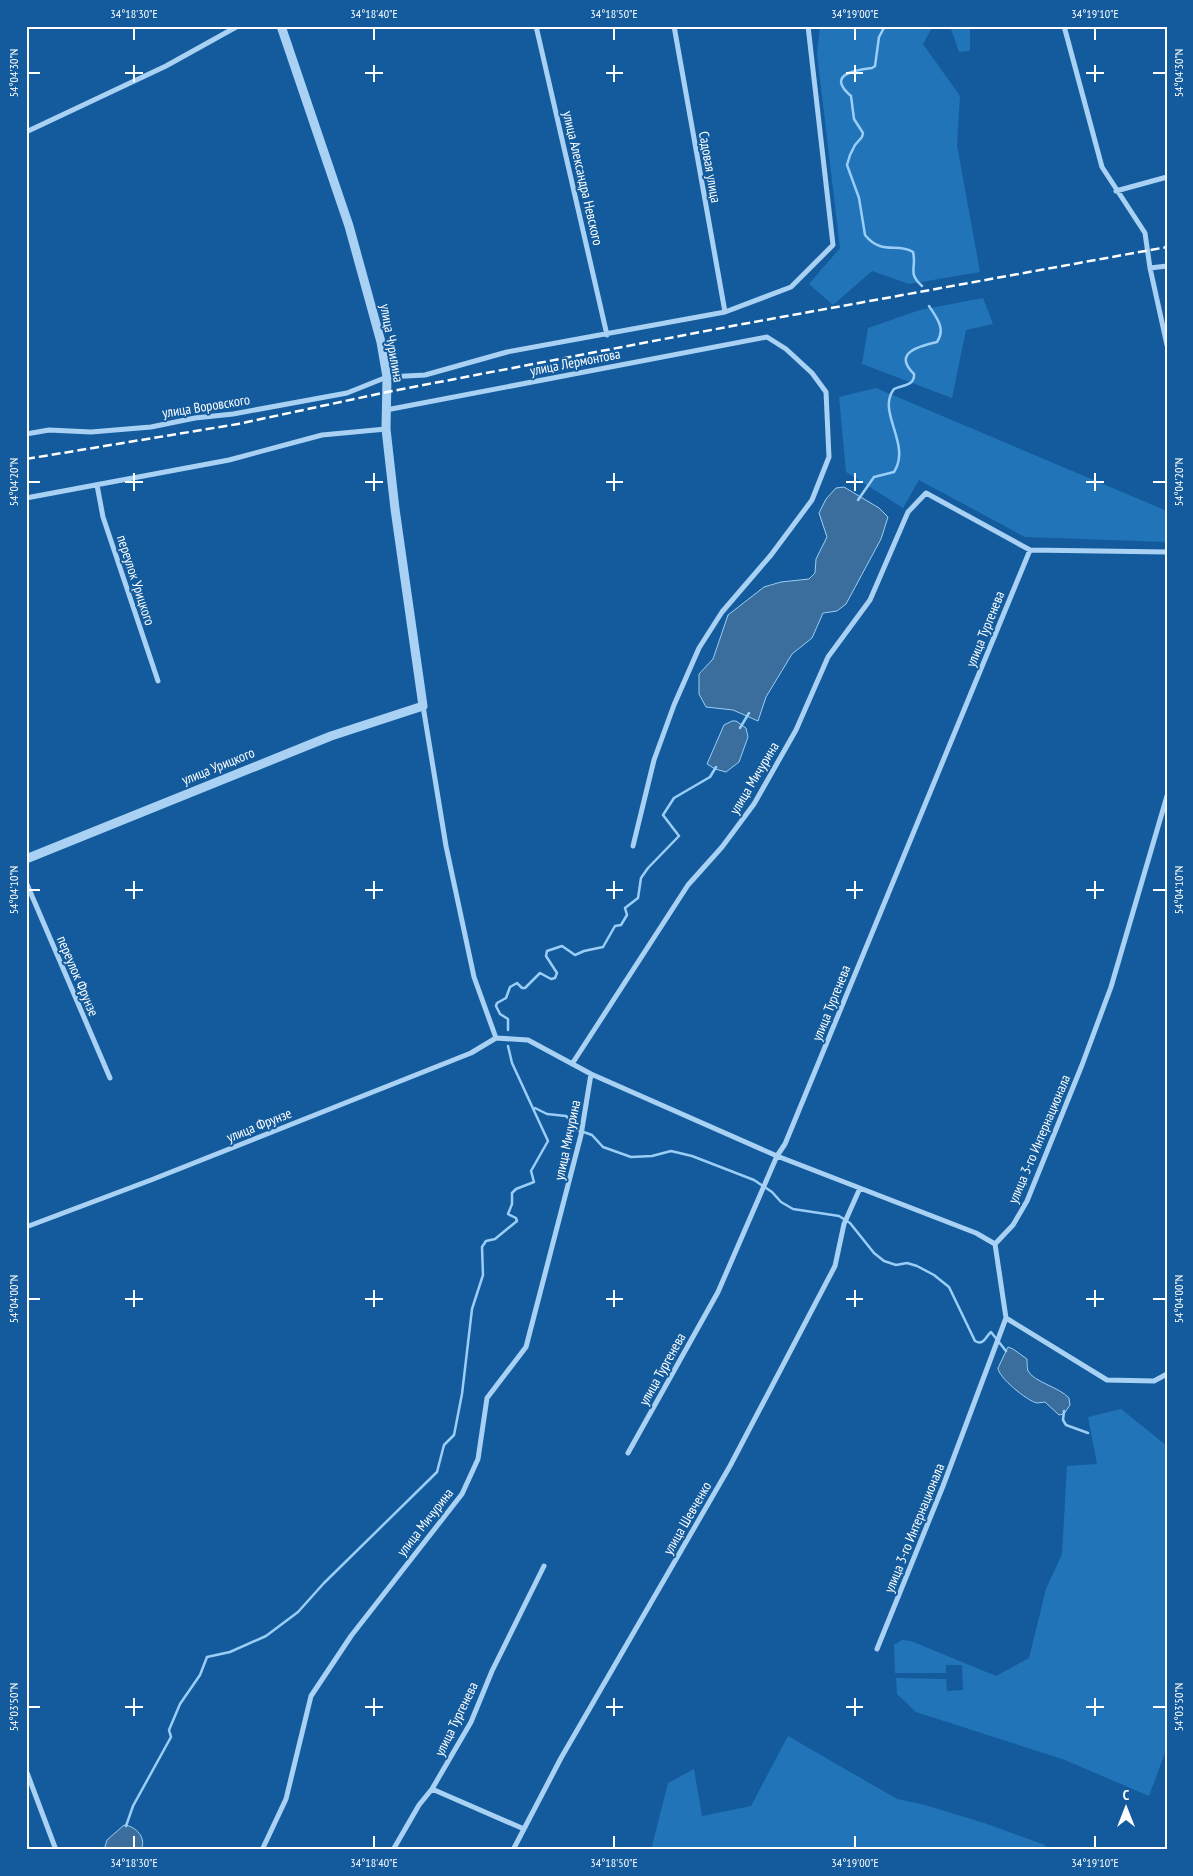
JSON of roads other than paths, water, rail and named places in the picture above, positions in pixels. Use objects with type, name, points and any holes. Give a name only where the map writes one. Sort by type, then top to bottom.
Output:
[{"type":"street","points":[[26,132],[166,66],[238,26]]},
{"type":"street","name":"улица Чурилина","points":[[281,26],[350,226],[381,342],[387,377],[386,429],[395,508],[423,706]]},
{"type":"street","name":"улица Александра Невского","points":[[536,26],[607,335]]},
{"type":"street","name":"Садовая улица","points":[[674,26],[724,312]]},
{"type":"street","name":"улица Воровского","points":[[26,434],[49,430],[91,432],[151,427],[348,393],[387,377],[425,375],[507,352],[724,312],[792,287],[833,245],[808,26]]},
{"type":"street","points":[[1064,26],[1102,167],[1145,234],[1150,268],[1167,345]]},
{"type":"street","points":[[1116,191],[1167,177]]},
{"type":"street","points":[[1150,268],[1167,266]]},
{"type":"street","name":"улица Лермонтова","points":[[386,410],[767,337],[786,349],[812,373],[826,392],[828,457],[812,500],[771,555],[722,612],[699,648],[674,705],[654,760],[632,846]]},
{"type":"street","points":[[26,498],[229,460],[322,435],[386,429]]},
{"type":"street","name":"переулок Урицкого","points":[[97,485],[104,517],[158,681]]},
{"type":"street","name":"улица Мичурина","points":[[572,1064],[688,885],[722,847],[754,804],[796,730],[828,657],[870,600],[908,512],[926,493],[1030,550]]},
{"type":"street","points":[[1030,550],[1167,552]]},
{"type":"street","name":"улица Тургенева","points":[[628,1453],[718,1292],[777,1156],[786,1144],[1030,550]]},
{"type":"street","points":[[423,706],[446,846],[474,977],[496,1038],[528,1040],[591,1074],[777,1156],[976,1233],[995,1244]]},
{"type":"street","name":"улица Урицкого","points":[[26,859],[331,736],[423,706]]},
{"type":"street","name":"улица 3-го Интернационала","points":[[877,1649],[943,1486],[1006,1318],[995,1244],[1013,1226],[1027,1201],[1112,987],[1167,796]]},
{"type":"street","name":"переулок Фрунзе","points":[[26,882],[110,1078]]},
{"type":"street","name":"улица Фрунзе","points":[[26,1227],[152,1180],[471,1053],[496,1038]]},
{"type":"street","name":"улица Мичурина","points":[[262,1850],[286,1799],[311,1696],[351,1636],[462,1494],[478,1459],[488,1398],[526,1347],[581,1136],[591,1074]]},
{"type":"street","name":"улица Шевченко","points":[[512,1850],[561,1758],[730,1466],[808,1318],[835,1266],[844,1224],[860,1188]]},
{"type":"street","points":[[1006,1318],[1107,1380],[1154,1381],[1167,1374]]},
{"type":"street","name":"улица Тургенева","points":[[393,1850],[419,1806],[432,1790],[471,1722],[492,1670],[544,1566]]},
{"type":"street","points":[[26,1770],[56,1850]]},
{"type":"street","points":[[432,1790],[524,1828]]},
{"type":"waterway","points":[[885,26],[879,37],[875,66],[851,72],[842,78],[841,83],[851,96],[854,119],[863,133],[855,145],[847,165],[859,198],[865,235],[877,245],[907,249],[913,252],[914,274],[922,286]]},
{"type":"waterway","points":[[858,500],[874,477],[894,472],[899,450],[889,408],[890,398],[894,389],[910,383],[914,378],[914,374],[906,361],[907,356],[916,348],[937,342],[940,337],[941,328],[929,306]]},
{"type":"waterway","points":[[740,728],[749,713]]},
{"type":"waterway","points":[[508,1030],[508,1019],[500,1014],[496,1006],[497,1003],[506,998],[510,987],[517,983],[522,988],[525,988],[540,973],[551,979],[555,978],[557,973],[546,956],[547,951],[562,946],[575,955],[603,947],[615,926],[621,925],[627,915],[625,908],[638,898],[641,878],[648,868],[679,836],[663,815],[674,798],[710,777],[716,767]]},
{"type":"waterway","points":[[126,1826],[133,1806],[171,1737],[169,1730],[180,1704],[200,1675],[207,1657],[230,1652],[266,1636],[298,1612],[324,1583],[437,1472],[444,1445],[454,1435],[462,1394],[472,1309],[483,1275],[482,1247],[486,1241],[495,1239],[517,1221],[516,1218],[508,1214],[512,1204],[512,1193],[516,1189],[534,1182],[531,1171],[548,1141],[512,1063],[508,1046]]},
{"type":"waterway","points":[[535,1108],[547,1114],[566,1116],[570,1120],[572,1128],[592,1135],[603,1147],[631,1157],[652,1156],[671,1151],[692,1156],[754,1180],[772,1192],[781,1202],[793,1209],[839,1216],[850,1223],[874,1253],[884,1261],[896,1265],[907,1263],[917,1266],[934,1275],[949,1287],[975,1341],[982,1342],[991,1332],[1006,1351]]},
{"type":"waterway","points":[[1064,1411],[1063,1420],[1066,1425],[1088,1433]]},
{"type":"railway","points":[[26,459],[238,424],[387,392],[732,326],[1167,247]]}]
